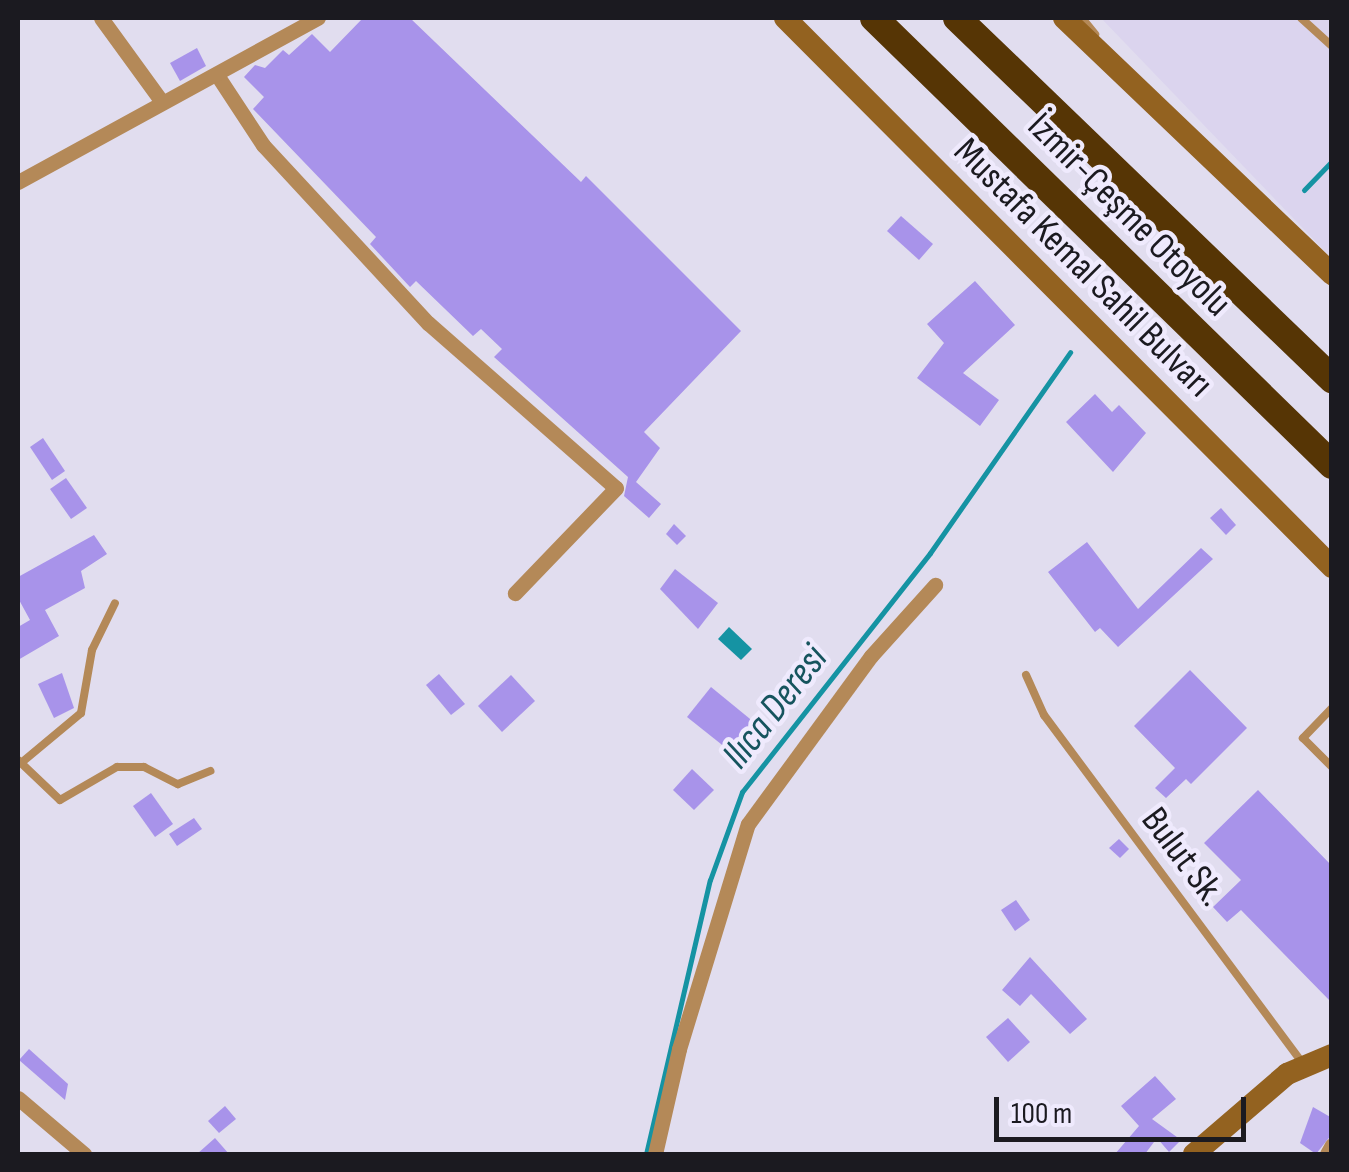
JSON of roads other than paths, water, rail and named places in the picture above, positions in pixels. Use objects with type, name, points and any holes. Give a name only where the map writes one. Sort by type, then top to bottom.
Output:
[{"type":"highway","name":"İzmir-Çeşme Otoyolu","points":[[874,18],[1332,464]]},
{"type":"highway","name":"İzmir-Çeşme Otoyolu","points":[[957,18],[1332,380]]},
{"type":"main road","name":"Mustafa Kemal Sahil Bulvarı","points":[[785,18],[1332,568]]},
{"type":"main road","points":[[1064,18],[1332,274]]},
{"type":"main road","points":[[1194,1154],[1304,1067],[1332,1055]]},
{"type":"street","points":[[102,18],[162,102]]},
{"type":"street","points":[[18,182],[110,136],[162,102],[318,18]]},
{"type":"street","points":[[217,75],[263,145],[428,324],[616,488],[515,594]]},
{"type":"street","points":[[655,1154],[680,1049],[748,824],[870,656],[935,585]]},
{"type":"street","points":[[18,1098],[84,1154]]},
{"type":"street","points":[[1327,1154],[1332,1145]]},
{"type":"lane","points":[[1082,18],[1130,82]]},
{"type":"lane","points":[[1301,18],[1332,46]]},
{"type":"lane","points":[[115,603],[92,650],[81,714],[19,762],[47,794],[65,800],[118,767],[144,767],[178,784],[210,771]]},
{"type":"lane","name":"Bulut Sk.","points":[[1026,675],[1044,715],[1304,1067]]},
{"type":"lane","points":[[1332,708],[1303,738],[1332,767]]},
{"type":"water","points":[[729,627],[752,649],[741,660],[718,639]]},
{"type":"waterway","name":"Ilıca Deresi","points":[[1304,190],[1332,161]]},
{"type":"waterway","name":"Ilıca Deresi","points":[[646,1154],[710,880],[742,792],[930,553],[1070,352]]}]
